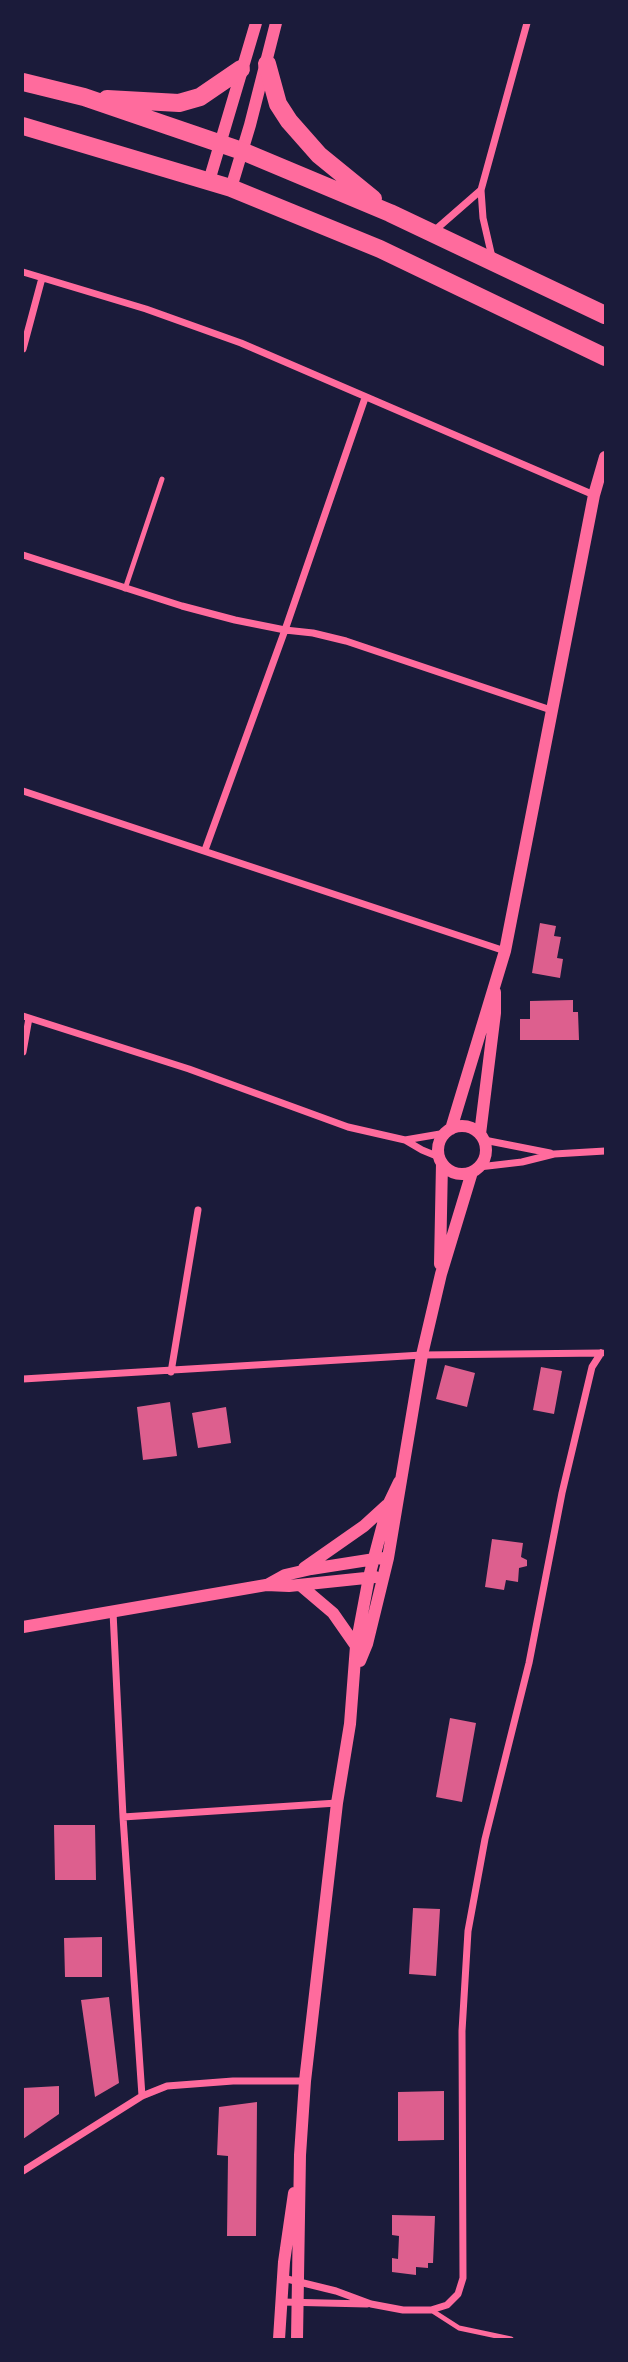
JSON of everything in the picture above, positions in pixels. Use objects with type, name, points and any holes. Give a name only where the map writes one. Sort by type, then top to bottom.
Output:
[{"type":"highway","points":[[267,64],[278,104],[289,121],[319,155],[390,213]]},
{"type":"highway","points":[[84,97],[179,103],[200,97],[241,69]]},
{"type":"highway","points":[[23,82],[84,97],[242,151],[390,213],[605,315]]},
{"type":"highway","points":[[23,126],[231,188],[380,249],[605,357]]},
{"type":"street","points":[[209,181],[256,23]]},
{"type":"street","points":[[231,188],[267,64],[276,23]]},
{"type":"street","points":[[493,262],[483,218],[481,190],[527,23]]},
{"type":"street","points":[[432,233],[481,190]]},
{"type":"street","points":[[23,272],[146,309],[241,343],[594,495]]},
{"type":"street","points":[[23,349],[42,278]]},
{"type":"street","points":[[205,850],[365,398]]},
{"type":"street","points":[[440,1274],[439,1144],[448,1131],[505,951],[594,495],[604,464]]},
{"type":"street","points":[[23,555],[182,606],[346,641],[551,710]]},
{"type":"street","points":[[23,791],[505,951]]},
{"type":"street","points":[[356,1671],[367,1644],[388,1558],[422,1355],[440,1274],[476,1170],[486,1155],[482,1137],[495,1013],[495,988]]},
{"type":"street","points":[[23,1052],[26,1017],[189,1069],[348,1127],[405,1140],[458,1174],[554,1154],[605,1150]]},
{"type":"street","points":[[405,1140],[469,1127],[482,1137],[554,1154]]},
{"type":"street","points":[[172,1372],[198,1210]]},
{"type":"street","points":[[23,1380],[422,1355],[603,1353]]},
{"type":"street","points":[[283,2278],[336,2291],[371,2304],[402,2310],[431,2311],[447,2305],[458,2294],[463,2278],[463,1985],[468,1931],[485,1839],[529,1663],[562,1493],[584,1398],[592,1367],[603,1353]]},
{"type":"street","points":[[297,2339],[300,2155],[305,2081],[337,1803],[350,1724],[356,1646],[369,1577],[388,1505],[399,1482]]},
{"type":"street","points":[[299,1572],[364,1526],[388,1505]]},
{"type":"street","points":[[266,1585],[285,1575],[388,1558]]},
{"type":"street","points":[[23,1627],[266,1585],[300,1586],[383,1576]]},
{"type":"street","points":[[300,1586],[333,1613],[356,1646]]},
{"type":"street","points":[[113,1612],[123,1817],[142,2096]]},
{"type":"street","points":[[123,1817],[337,1803]]},
{"type":"street","points":[[23,2171],[142,2096],[167,2086],[233,2081],[305,2081]]},
{"type":"street","points":[[279,2339],[283,2278],[300,2155]]},
{"type":"street","points":[[282,2302],[371,2304]]},
{"type":"lane","points":[[125,589],[162,479]]},
{"type":"lane","points":[[431,2311],[459,2328],[511,2339]]},
{"type":"building","points":[[540,923],[556,926],[554,936],[561,937],[557,958],[563,959],[560,978],[532,973]]},
{"type":"building","points":[[573,1000],[573,1012],[578,1012],[579,1040],[520,1040],[520,1019],[530,1019],[530,1001]]},
{"type":"building","points":[[445,1365],[475,1373],[467,1407],[436,1399]]},
{"type":"building","points":[[541,1367],[562,1371],[554,1414],[533,1410]]},
{"type":"building","points":[[170,1402],[177,1456],[143,1460],[137,1407]]},
{"type":"building","points":[[226,1407],[231,1443],[198,1448],[192,1413]]},
{"type":"building","points":[[492,1539],[523,1543],[521,1557],[527,1560],[527,1566],[519,1568],[518,1582],[506,1580],[504,1590],[485,1587]]},
{"type":"building","points":[[450,1718],[476,1723],[462,1802],[436,1797]]},
{"type":"building","points":[[54,1825],[95,1825],[96,1880],[55,1880]]},
{"type":"building","points":[[413,1908],[440,1909],[436,1976],[409,1974]]},
{"type":"building","points":[[102,1937],[102,1977],[65,1977],[64,1938]]},
{"type":"building","points":[[109,1997],[119,2083],[95,2097],[81,2000]]},
{"type":"building","points":[[59,2086],[59,2114],[23,2139],[23,2088]]},
{"type":"building","points":[[444,2091],[444,2140],[398,2141],[398,2092]]},
{"type":"building","points":[[257,2102],[256,2236],[227,2236],[228,2156],[217,2155],[219,2107]]},
{"type":"building","points":[[392,2215],[435,2216],[433,2263],[428,2263],[428,2268],[416,2267],[416,2275],[392,2272],[392,2258],[398,2259],[399,2236],[392,2235]]}]
